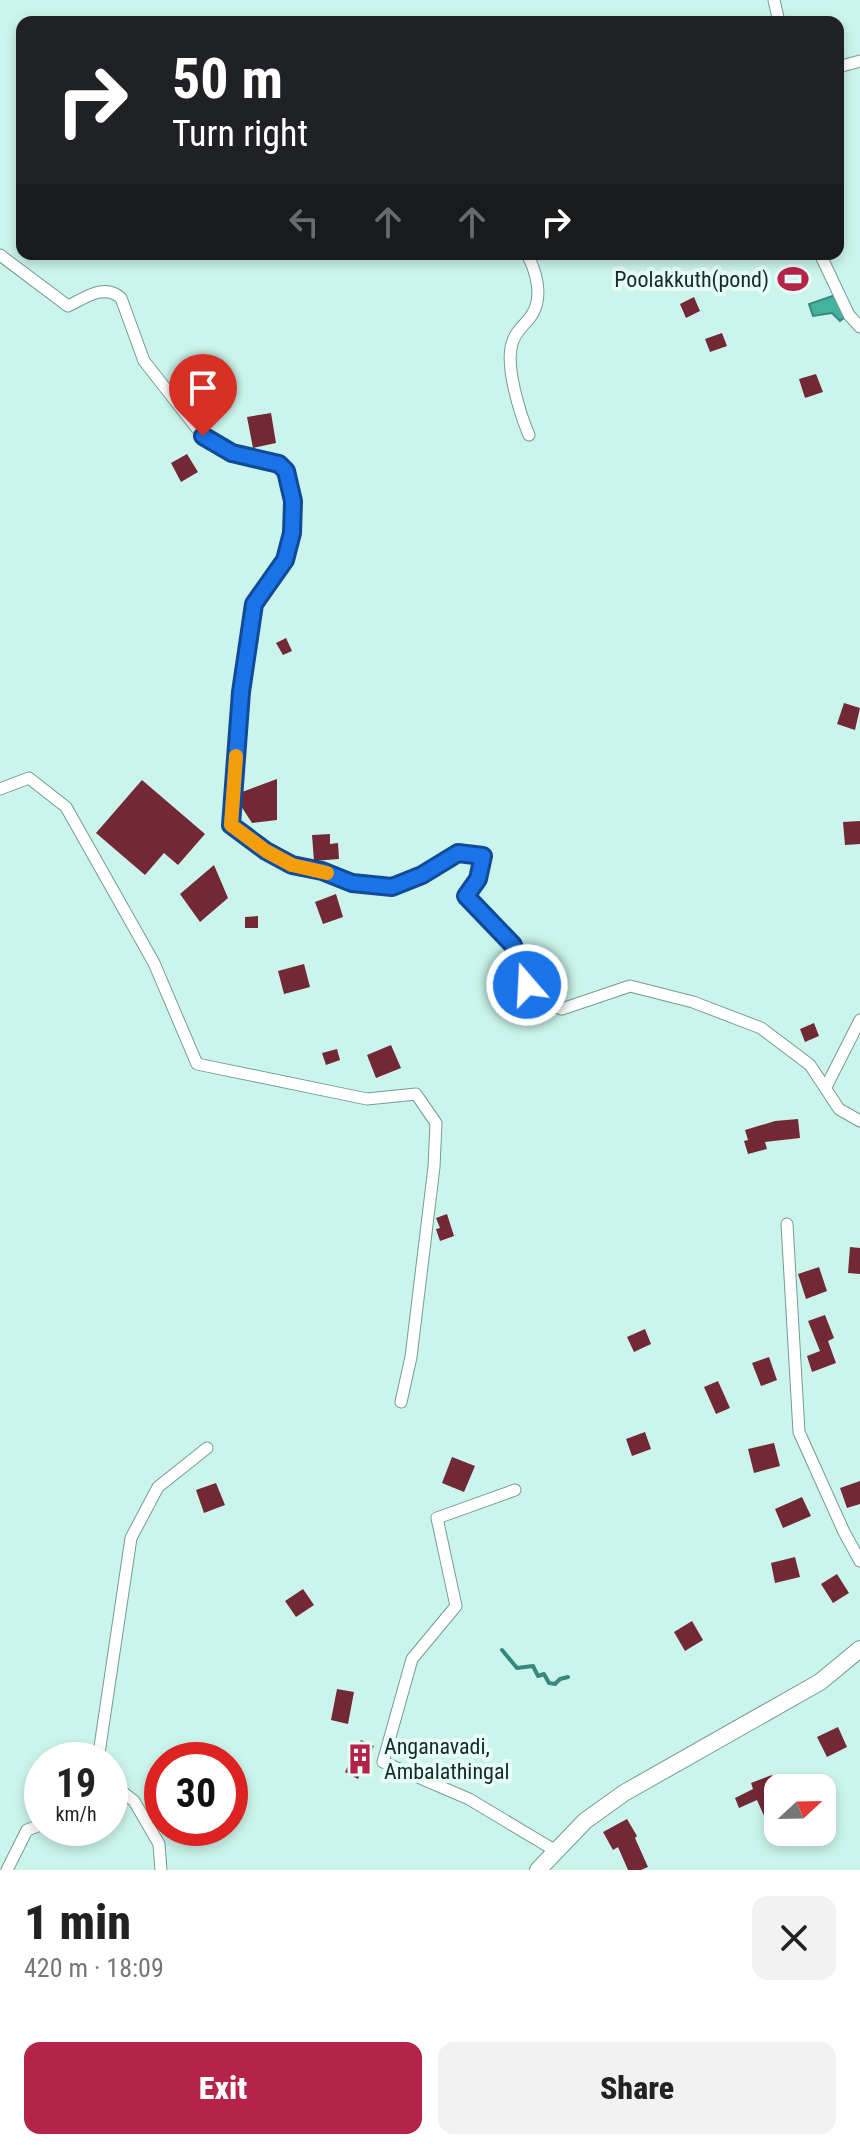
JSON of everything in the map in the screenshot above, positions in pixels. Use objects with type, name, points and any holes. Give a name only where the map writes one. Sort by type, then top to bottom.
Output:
[{"type":"main road","points":[[538,1870],[585,1821],[624,1793],[820,1682],[860,1649]]},
{"type":"street","points":[[0,255],[68,306],[101,290],[115,293],[121,298],[144,361],[203,436],[232,453],[279,464],[286,471],[292,488],[292,533],[285,560],[254,604],[241,692],[231,825],[266,851],[292,865],[322,871],[352,883],[392,887],[422,875],[458,853],[483,856],[478,879],[466,896],[513,945],[533,999],[562,1009],[630,986],[693,1002],[761,1028],[810,1065],[839,1109],[860,1121]]},
{"type":"street","points":[[529,260],[540,294],[533,315],[520,327],[511,345],[515,402],[529,435]]},
{"type":"street","points":[[823,260],[849,315],[860,327]]},
{"type":"street","points":[[0,789],[29,778],[66,807],[154,963],[197,1064],[367,1099],[416,1094],[436,1123],[434,1167],[413,1343],[401,1402]]},
{"type":"street","points":[[826,1087],[860,1020]]},
{"type":"street","points":[[787,1224],[799,1432],[860,1561]]},
{"type":"street","points":[[101,1742],[131,1538],[158,1487],[207,1448]]},
{"type":"street","points":[[515,1490],[437,1518],[456,1606],[412,1659],[383,1762],[469,1799],[556,1851]]},
{"type":"street","points":[[128,1796],[134,1801],[159,1844],[161,1870]]},
{"type":"street","points":[[7,1870],[24,1836]]},
{"type":"shaded area","points":[[841,293],[848,315],[840,321],[832,313],[813,316],[809,304]]},
{"type":"building","points":[[694,297],[700,311],[686,318],[680,304]]},
{"type":"building","points":[[722,333],[727,346],[710,352],[705,339]]},
{"type":"building","points":[[816,374],[823,392],[805,398],[799,379]]},
{"type":"building","points":[[271,413],[276,443],[253,448],[247,417]]},
{"type":"building","points":[[187,454],[198,472],[181,482],[171,463]]},
{"type":"building","points":[[286,638],[292,651],[283,655],[276,643]]},
{"type":"building","points":[[844,703],[860,708],[855,730],[837,724]]},
{"type":"building","points":[[277,779],[277,820],[252,823],[241,806],[242,792]]},
{"type":"building","points":[[142,780],[205,834],[178,865],[164,853],[145,875],[96,833]]},
{"type":"building","points":[[860,821],[860,844],[845,845],[843,822]]},
{"type":"building","points":[[330,834],[330,844],[338,843],[339,859],[314,861],[312,835]]},
{"type":"building","points":[[214,865],[228,898],[200,922],[180,894]]},
{"type":"building","points":[[336,894],[343,917],[323,924],[315,902]]},
{"type":"building","points":[[258,916],[258,928],[245,928],[245,917]]},
{"type":"building","points":[[304,964],[310,987],[284,994],[278,971]]},
{"type":"building","points":[[814,1023],[819,1036],[805,1042],[800,1029]]},
{"type":"building","points":[[391,1045],[401,1068],[376,1078],[367,1055]]},
{"type":"building","points":[[337,1049],[340,1060],[326,1065],[322,1053]]},
{"type":"building","points":[[798,1119],[800,1138],[765,1142],[767,1149],[748,1154],[745,1130],[775,1121]]},
{"type":"building","points":[[447,1214],[454,1236],[440,1241],[436,1218]]},
{"type":"building","points":[[850,1247],[860,1248],[860,1274],[848,1273]]},
{"type":"building","points":[[819,1267],[827,1291],[806,1299],[798,1274]]},
{"type":"building","points":[[825,1315],[834,1338],[828,1341],[836,1363],[812,1372],[807,1356],[820,1351],[808,1321]]},
{"type":"building","points":[[645,1329],[651,1344],[634,1352],[627,1337]]},
{"type":"building","points":[[769,1357],[777,1380],[761,1386],[752,1363]]},
{"type":"building","points":[[718,1381],[730,1408],[716,1414],[704,1387]]},
{"type":"building","points":[[645,1432],[651,1449],[632,1456],[626,1439]]},
{"type":"building","points":[[774,1443],[780,1466],[754,1473],[748,1449]]},
{"type":"building","points":[[452,1457],[475,1466],[464,1492],[442,1483]]},
{"type":"building","points":[[860,1481],[860,1504],[847,1508],[840,1488]]},
{"type":"building","points":[[216,1483],[225,1505],[204,1513],[196,1490]]},
{"type":"building","points":[[802,1497],[811,1516],[783,1528],[775,1509]]},
{"type":"building","points":[[795,1557],[800,1577],[775,1583],[771,1563]]},
{"type":"building","points":[[837,1574],[849,1593],[833,1603],[821,1584]]},
{"type":"building","points":[[303,1589],[314,1605],[296,1617],[285,1601]]},
{"type":"building","points":[[692,1621],[703,1640],[685,1651],[674,1632]]},
{"type":"building","points":[[337,1689],[354,1692],[348,1724],[331,1720]]},
{"type":"building","points":[[838,1727],[847,1747],[827,1757],[817,1737]]},
{"type":"building","name":"Anganavadi, Ambalathingal","points":[[361,1740],[374,1746],[358,1779],[345,1772]]},
{"type":"building","points":[[764,1778],[764,1816],[757,1800],[739,1808],[735,1798],[753,1789],[751,1783]]},
{"type":"building","points":[[627,1819],[648,1867],[641,1870],[628,1870],[618,1847],[613,1850],[603,1832]]},
{"type":"waterway","points":[[502,1650],[517,1668],[533,1666],[538,1676],[544,1674],[549,1683],[555,1684],[568,1677]]},
{"type":"slow traffic","points":[[236,756],[231,825],[266,851],[292,865],[327,873]]},
{"type":"place","name":"Poolakkuth(pond)","points":[[793,279]]},
{"type":"place","name":"Anganavadi, Ambalathingal","points":[[360,1759]]},
{"type":"route","points":[[203,436],[232,453],[279,464],[286,471],[293,501],[292,533],[285,560],[254,604],[241,692],[231,825],[266,851],[292,865],[322,871],[352,883],[392,887],[422,875],[458,853],[483,856],[478,879],[466,896],[513,945],[527,985]]}]
